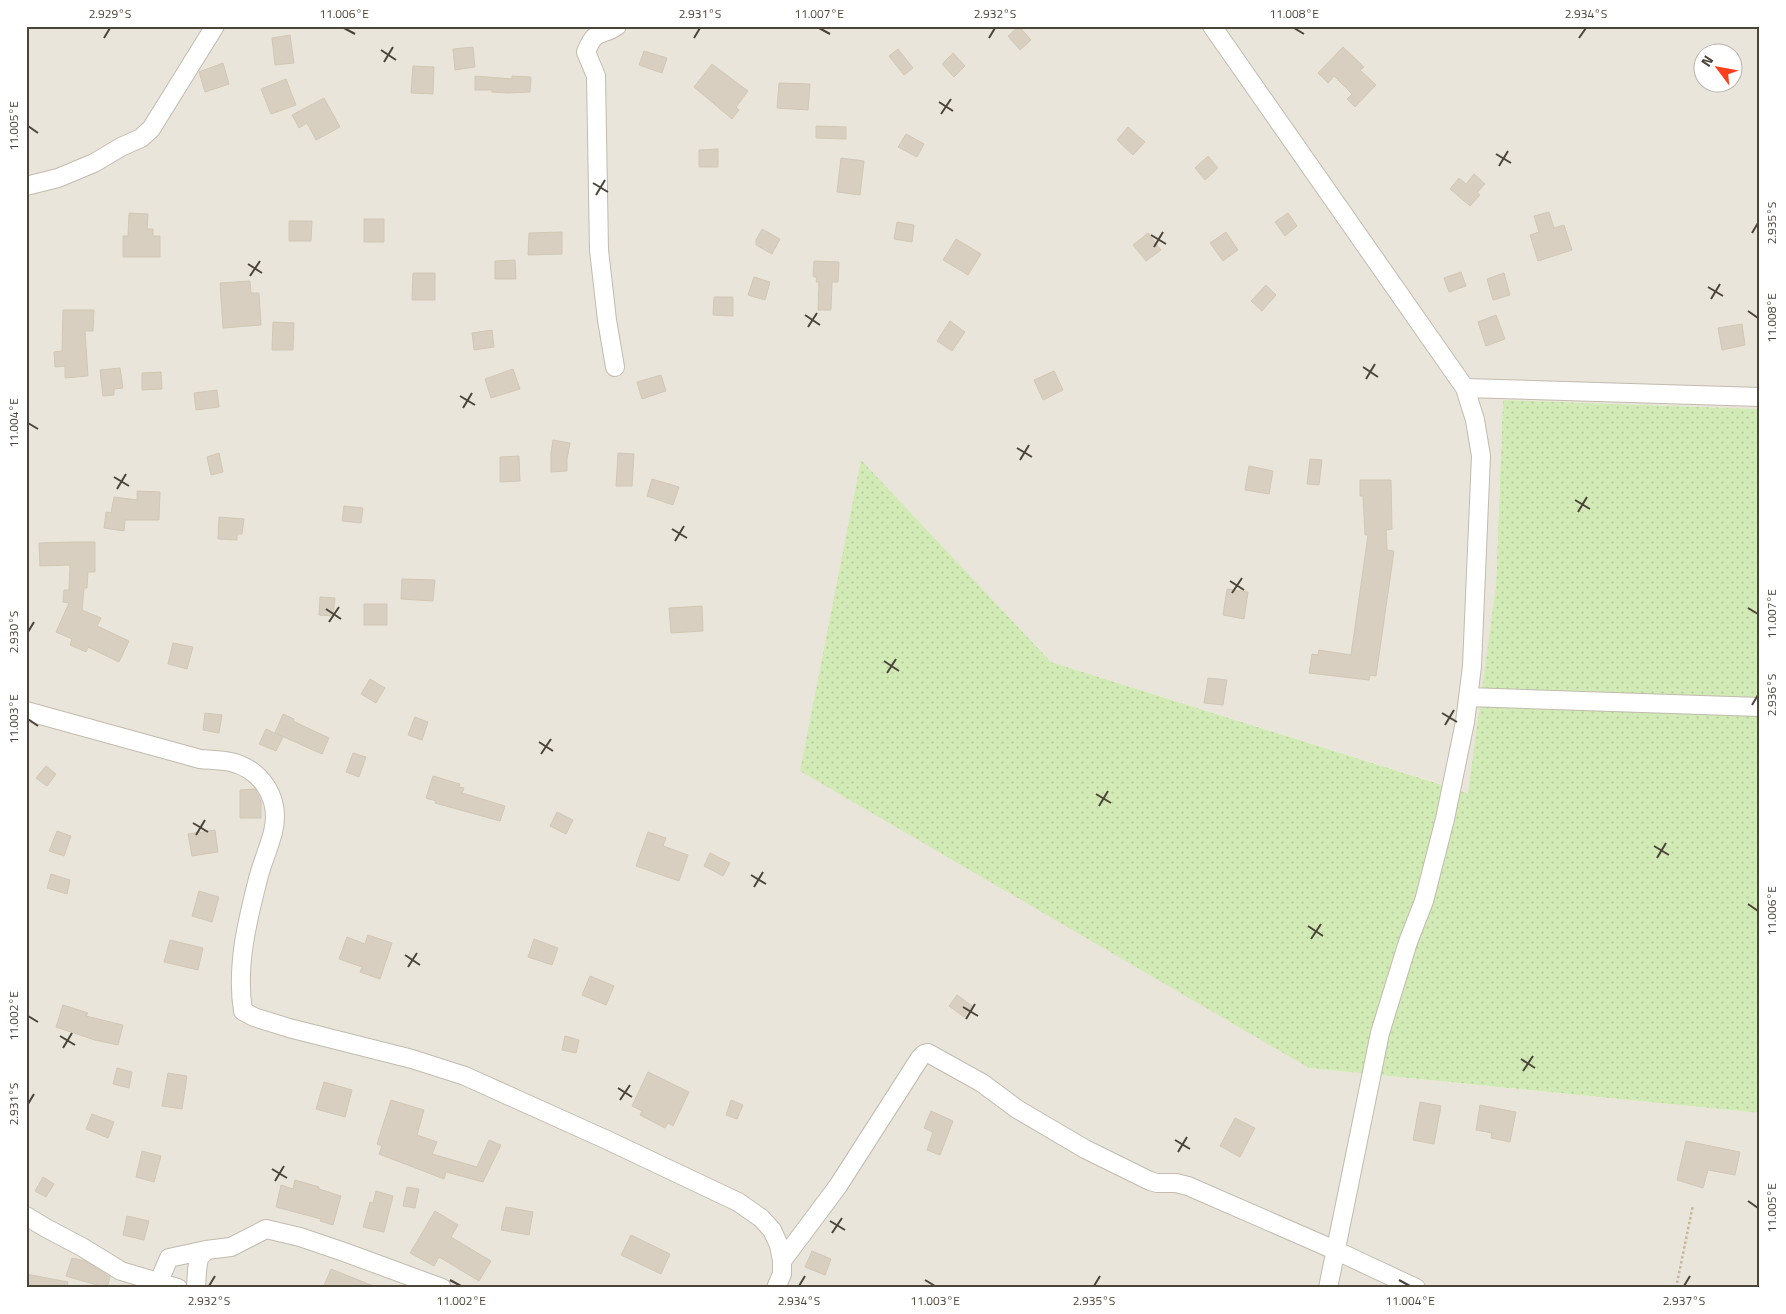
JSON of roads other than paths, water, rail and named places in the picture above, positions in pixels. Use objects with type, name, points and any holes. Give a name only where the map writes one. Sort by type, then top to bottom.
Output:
[{"type":"street","points":[[26,186],[58,178],[94,163],[140,138],[151,129],[215,26]]},
{"type":"street","points":[[615,367],[607,320],[599,250],[596,76],[586,52],[591,41],[598,34],[616,26]]},
{"type":"street","points":[[1212,26],[1465,388],[1475,420],[1481,456],[1472,666],[1465,722],[1445,819],[1424,901],[1408,942],[1380,1033],[1328,1288]]},
{"type":"street","points":[[1465,388],[1760,397]]},
{"type":"street","points":[[1468,696],[1760,707]]},
{"type":"street","points":[[26,711],[200,759],[230,762],[260,777],[272,796],[275,805],[275,818],[273,831],[258,879],[242,961],[240,993],[243,1011],[254,1017],[289,1028],[412,1059],[465,1076],[738,1202],[761,1218],[772,1230],[779,1245],[782,1274],[776,1288]]},
{"type":"street","points":[[782,1261],[838,1186],[920,1058],[928,1053],[982,1083],[1017,1109],[1085,1149],[1139,1176],[1157,1183],[1176,1183],[1188,1186],[1337,1251],[1416,1288]]},
{"type":"street","points":[[26,1216],[121,1271],[178,1288]]},
{"type":"street","points":[[159,1281],[169,1258],[206,1250],[231,1248],[266,1229],[300,1237],[442,1288]]},
{"type":"street","points":[[196,1288],[199,1258],[206,1250]]}]
